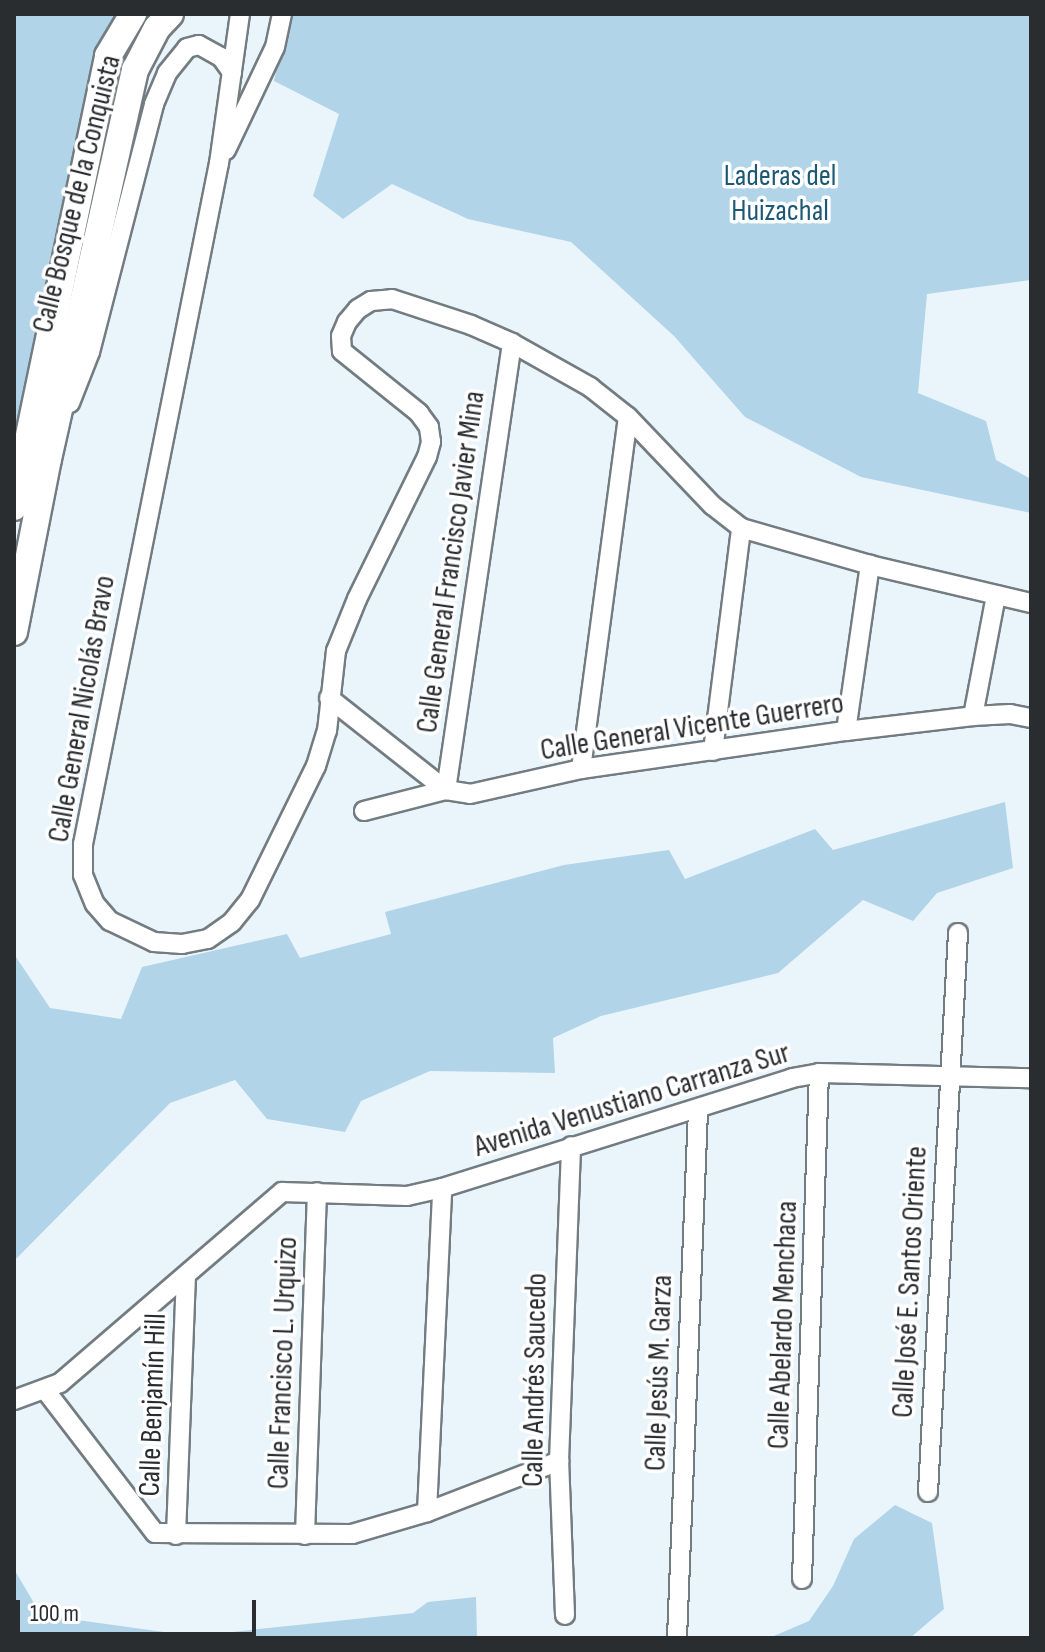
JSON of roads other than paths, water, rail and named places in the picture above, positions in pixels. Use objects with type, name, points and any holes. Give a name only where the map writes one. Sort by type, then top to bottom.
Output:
[{"type":"main road","name":"Calle Bosque de la Conquista","points":[[14,507],[108,56],[133,14]]},
{"type":"main road","name":"Calle Bosque de la Conquista","points":[[14,632],[48,459],[135,70],[157,28],[170,14]]},
{"type":"street","name":"Calle General Nicolás Bravo","points":[[240,14],[219,163],[83,844],[83,875],[95,904],[110,921],[154,942],[182,944],[208,939],[232,922],[250,900],[316,766],[327,731],[336,651],[351,612],[427,457],[431,442],[429,427],[419,413],[342,351],[341,336],[358,309],[371,301],[392,299],[460,321],[512,343]]},
{"type":"street","name":"Calle General Nicolás Bravo","points":[[219,163],[275,47],[282,14]]},
{"type":"street","points":[[48,459],[90,352],[154,104],[167,73],[187,48],[199,45],[221,57],[232,72]]},
{"type":"street","points":[[512,343],[590,387],[628,417],[712,505],[741,528],[870,565],[1031,603]]},
{"type":"street","name":"Calle General Francisco Javier Mina","points":[[446,790],[512,343]]},
{"type":"street","points":[[581,769],[628,417]]},
{"type":"street","points":[[713,751],[741,528]]},
{"type":"street","points":[[846,731],[870,565]]},
{"type":"street","points":[[973,716],[996,595]]},
{"type":"street","points":[[329,698],[446,790]]},
{"type":"street","name":"Calle General Vicente Guerrero","points":[[364,811],[446,790],[470,794],[581,769],[846,731],[973,716],[1010,714],[1031,718]]},
{"type":"street","name":"Calle José E. Santos Oriente","points":[[928,1492],[947,1074],[958,933]]},
{"type":"street","name":"Avenida Venustiano Carranza Sur","points":[[46,1391],[60,1383],[282,1192],[407,1196],[698,1111],[792,1078],[819,1073],[1031,1078]]},
{"type":"street","name":"Calle Abelardo Menchaca","points":[[802,1579],[819,1073]]},
{"type":"street","name":"Calle Jesús M. Garza","points":[[677,1638],[698,1111]]},
{"type":"street","name":"Calle Andrés Saucedo","points":[[565,1615],[559,1461],[571,1146]]},
{"type":"street","points":[[427,1512],[442,1188]]},
{"type":"street","name":"Calle Francisco L. Urquizo","points":[[305,1535],[317,1192]]},
{"type":"street","name":"Calle Benjamín Hill","points":[[176,1535],[186,1276]]},
{"type":"street","points":[[14,1400],[46,1391],[155,1533],[352,1534],[427,1512],[559,1461]]},
{"type":"park label","name":"Laderas del Huizachal","points":[[780,193]]}]
